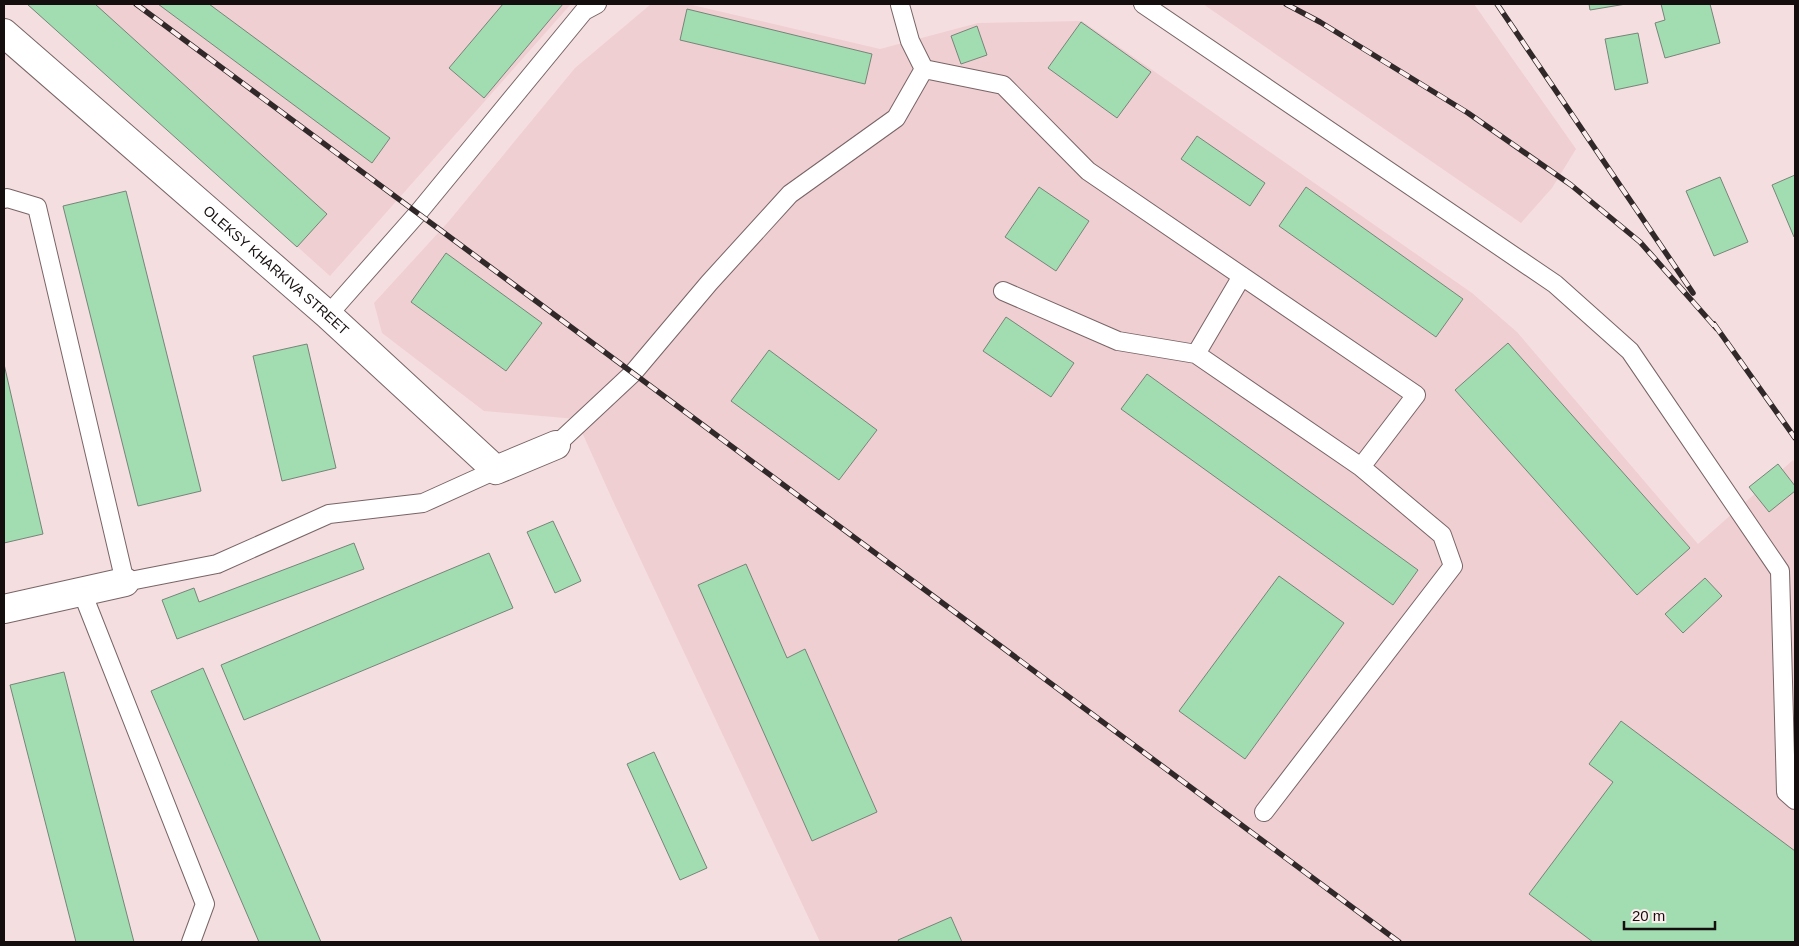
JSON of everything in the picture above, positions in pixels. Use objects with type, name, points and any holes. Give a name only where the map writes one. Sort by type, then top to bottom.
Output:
[{"type":"street","name":"OLEKSY KHARKIVA STREET","points":[[4,33],[328,315],[496,470]]},
{"type":"street","points":[[496,470],[556,445]]},
{"type":"street","points":[[4,609],[125,582]]},
{"type":"lane","points":[[328,315],[418,213],[584,11],[597,4]]},
{"type":"lane","points":[[899,4],[910,42],[924,69]]},
{"type":"lane","points":[[1143,4],[1555,284],[1630,351],[1780,571],[1786,792],[1795,800]]},
{"type":"lane","points":[[924,69],[1003,85],[1088,171],[1416,394],[1361,467]]},
{"type":"lane","points":[[556,445],[633,373],[709,283],[790,194],[896,118],[924,69]]},
{"type":"lane","points":[[4,199],[37,207],[125,582],[217,564],[329,514],[423,503],[496,470]]},
{"type":"lane","points":[[1196,354],[1242,276]]},
{"type":"lane","points":[[1003,290],[1118,341],[1196,354],[1361,467],[1442,535],[1453,566],[1264,812]]},
{"type":"lane","points":[[82,592],[205,904],[191,942]]},
{"type":"shaded area","points":[[27,4],[571,4],[330,276]]},
{"type":"shaded area","points":[[651,4],[688,4],[880,49],[978,23],[1082,21],[1472,293],[1517,332],[1698,544],[1793,460],[1795,464],[1795,942],[820,942],[576,419],[484,411],[382,333],[374,303],[449,221],[575,68]]},
{"type":"shaded area","points":[[1203,4],[1474,4],[1576,149],[1552,188],[1521,223]]},
{"type":"building","points":[[27,4],[95,4],[327,214],[297,247]]},
{"type":"building","points":[[158,4],[209,4],[390,138],[372,163]]},
{"type":"building","points":[[503,4],[563,4],[484,98],[449,68]]},
{"type":"building","points":[[1589,4],[1626,4],[1590,10]]},
{"type":"building","points":[[1661,4],[1710,4],[1720,43],[1665,58],[1655,23],[1665,20]]},
{"type":"building","points":[[687,9],[872,54],[865,84],[680,40]]},
{"type":"building","points":[[1081,22],[1151,72],[1117,118],[1048,68]]},
{"type":"building","points":[[977,26],[987,55],[961,64],[951,36]]},
{"type":"building","points":[[1638,33],[1648,83],[1615,90],[1605,39]]},
{"type":"building","points":[[1197,136],[1265,183],[1250,206],[1181,159]]},
{"type":"building","points":[[1795,175],[1795,237],[1794,237],[1772,185]]},
{"type":"building","points":[[1720,177],[1748,242],[1714,256],[1686,191]]},
{"type":"building","points":[[1039,187],[1089,221],[1056,271],[1005,237]]},
{"type":"building","points":[[1306,187],[1463,299],[1436,337],[1279,226]]},
{"type":"building","points":[[126,191],[201,491],[138,506],[63,206]]},
{"type":"building","points":[[446,253],[542,323],[506,371],[411,302]]},
{"type":"building","points":[[1006,317],[1074,363],[1051,397],[983,351]]},
{"type":"building","points":[[1508,343],[1690,548],[1637,595],[1455,390]]},
{"type":"building","points":[[307,344],[336,468],[282,481],[253,356]]},
{"type":"building","points":[[769,350],[877,430],[839,480],[731,401]]},
{"type":"building","points":[[4,364],[43,534],[4,543]]},
{"type":"building","points":[[1147,374],[1418,570],[1393,605],[1121,409]]},
{"type":"building","points":[[1778,464],[1795,486],[1795,491],[1769,512],[1749,487]]},
{"type":"building","points":[[553,521],[581,581],[555,593],[527,532]]},
{"type":"building","points":[[354,543],[364,569],[177,639],[162,600],[194,588],[199,602]]},
{"type":"building","points":[[489,553],[513,608],[244,720],[221,665]]},
{"type":"building","points":[[746,564],[787,658],[805,649],[877,812],[812,841],[698,585]]},
{"type":"building","points":[[1279,576],[1344,623],[1245,759],[1179,711]]},
{"type":"building","points":[[1705,578],[1722,596],[1683,633],[1665,614]]},
{"type":"building","points":[[203,668],[321,942],[259,942],[151,691]]},
{"type":"building","points":[[64,672],[134,942],[76,942],[10,685]]},
{"type":"building","points":[[1621,721],[1795,851],[1795,942],[1593,942],[1529,894],[1613,782],[1589,764]]},
{"type":"building","points":[[654,752],[707,868],[680,880],[627,764]]},
{"type":"building","points":[[951,917],[962,942],[899,942],[898,940]]},
{"type":"railway","points":[[136,4],[1399,942]]},
{"type":"railway","points":[[1286,4],[1320,22],[1468,113],[1571,185],[1640,242],[1717,329]]},
{"type":"railway","points":[[1497,4],[1693,293]]},
{"type":"railway","points":[[1714,324],[1795,438]]}]
